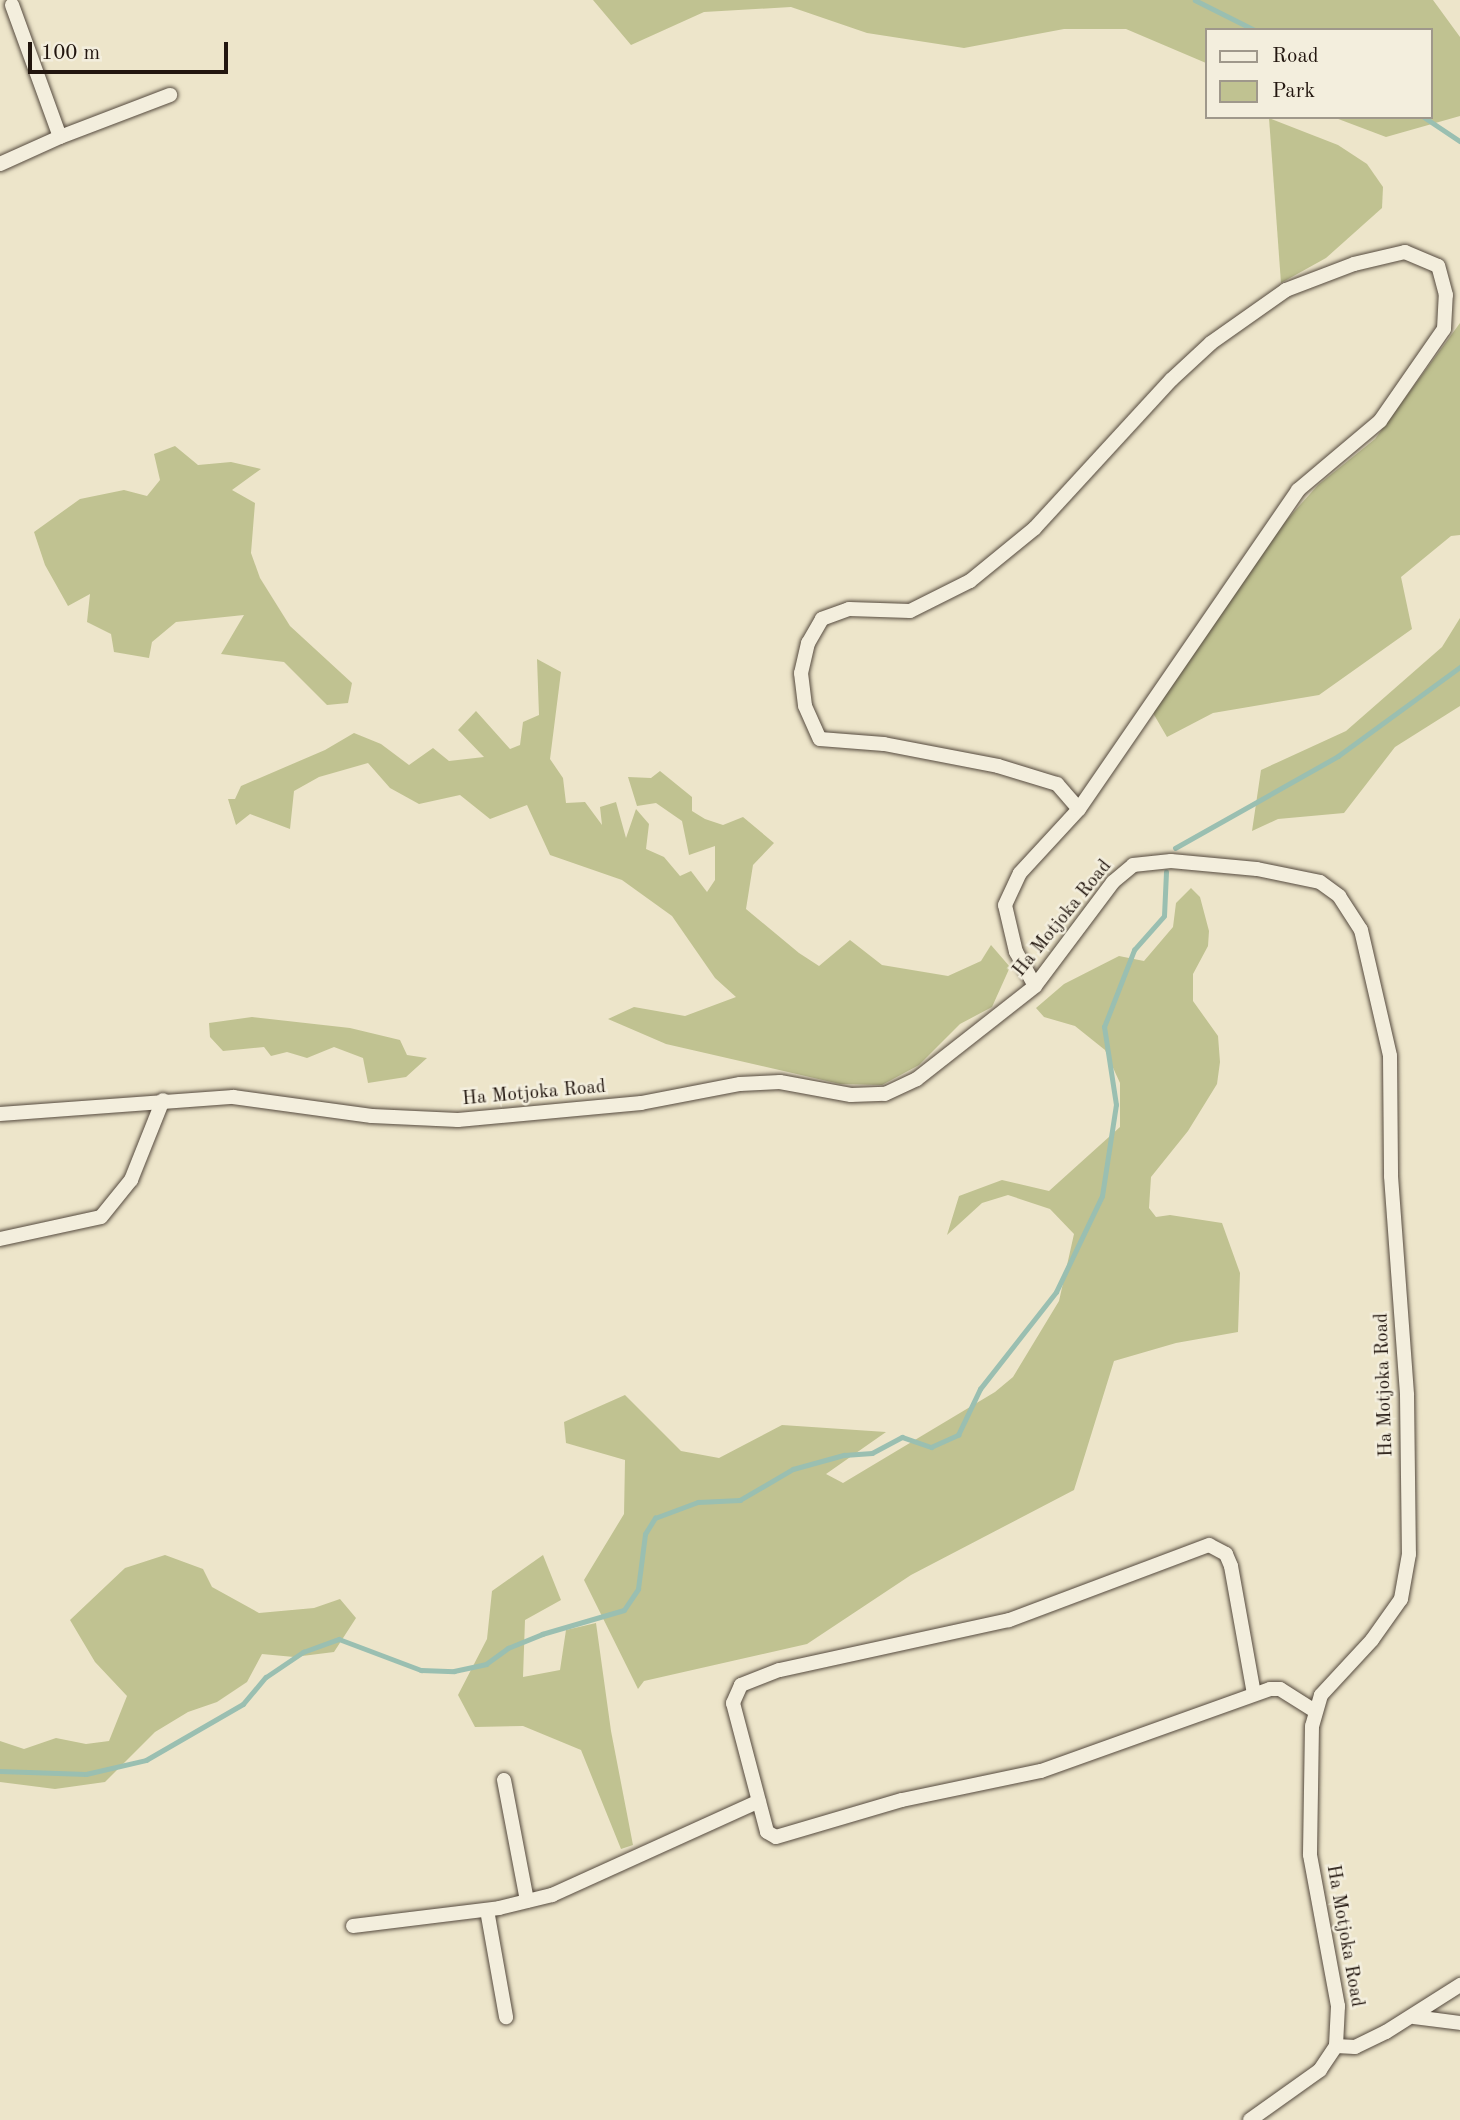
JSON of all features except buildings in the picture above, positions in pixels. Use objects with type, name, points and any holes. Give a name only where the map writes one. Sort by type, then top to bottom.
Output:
[{"type":"street","points":[[11,6],[61,137]]},
{"type":"street","points":[[0,164],[170,95]]},
{"type":"street","points":[[1035,986],[1016,952],[1005,905],[1020,873],[1079,809],[1298,490],[1380,421],[1444,329],[1446,295],[1438,266],[1405,252],[1354,264],[1286,289],[1201,353],[1035,528],[970,581],[910,611],[849,609],[822,619],[808,643],[801,673],[804,706],[820,738],[884,744],[998,766],[1057,784],[1079,809]]},
{"type":"street","name":"Ha Motjoka Road","points":[[0,1114],[163,1100],[272,1099],[372,1116],[458,1120],[641,1103],[740,1084],[780,1082],[851,1095],[886,1094],[917,1079],[1035,986],[1113,882],[1133,865],[1171,861],[1292,874],[1320,882],[1339,896],[1361,930],[1390,1056],[1392,1187],[1407,1395],[1409,1554],[1401,1599],[1391,1617],[1328,1685],[1315,1711],[1310,1855],[1338,2006],[1336,2046]]},
{"type":"street","points":[[0,1239],[101,1217],[131,1180],[163,1100]]},
{"type":"street","points":[[1254,1694],[1226,1554],[1218,1546],[1196,1547],[1009,1620],[817,1661],[741,1685],[733,1703],[767,1832],[776,1837],[902,1800],[1041,1771],[1254,1694],[1280,1689],[1315,1711]]},
{"type":"street","points":[[504,1780],[527,1901]]},
{"type":"street","points":[[353,1926],[487,1910],[527,1901],[621,1867],[758,1801]]},
{"type":"street","points":[[487,1910],[506,2017]]},
{"type":"street","points":[[1250,2120],[1320,2070],[1336,2046],[1355,2048],[1414,2017],[1460,1985]]},
{"type":"street","points":[[1414,2017],[1460,2023]]},
{"type":"green space","points":[[593,0],[1433,0],[1460,37],[1460,116],[1386,137],[1338,119],[1432,119],[1432,28],[1204,28],[1204,62],[1126,29],[1064,29],[964,48],[867,33],[791,7],[704,12],[631,45]]},
{"type":"green space","points":[[1269,119],[1338,145],[1367,164],[1383,187],[1382,208],[1326,258],[1281,283]]},
{"type":"green space","points":[[1460,323],[1460,535],[1451,536],[1401,577],[1412,629],[1319,695],[1213,713],[1167,737],[1153,713],[1275,533],[1318,485],[1375,439]]},
{"type":"green space","points":[[175,446],[198,465],[231,462],[261,469],[232,490],[255,503],[251,553],[260,578],[290,626],[352,683],[348,703],[327,705],[284,662],[221,654],[244,615],[176,622],[152,642],[149,658],[114,652],[111,634],[87,622],[90,594],[68,606],[45,565],[34,532],[80,499],[124,490],[147,496],[160,480],[154,454]]},
{"type":"green space","points":[[1460,618],[1460,706],[1395,747],[1344,813],[1278,819],[1252,831],[1261,770],[1346,731],[1442,647]]},
{"type":"green space","points":[[537,659],[561,672],[550,759],[563,778],[566,803],[585,802],[602,825],[600,807],[616,802],[626,838],[636,809],[649,824],[646,849],[664,857],[680,876],[691,871],[707,892],[715,880],[715,846],[689,855],[682,821],[656,803],[637,806],[628,777],[651,778],[660,771],[692,797],[692,811],[723,825],[743,817],[774,843],[753,865],[746,909],[799,953],[819,966],[850,940],[882,965],[948,976],[981,961],[991,945],[1010,967],[992,1007],[960,1024],[919,1065],[882,1085],[840,1084],[666,1044],[608,1019],[634,1007],[685,1016],[736,997],[715,978],[672,916],[622,880],[550,855],[527,805],[490,819],[460,795],[419,804],[390,788],[368,763],[319,777],[294,791],[290,829],[250,814],[236,825],[228,799],[235,799],[241,786],[325,750],[354,733],[381,744],[409,765],[433,748],[449,761],[484,757],[458,730],[476,711],[510,749],[520,745],[523,722],[539,715]]},
{"type":"green space","points":[[1191,888],[1200,897],[1209,931],[1208,946],[1193,974],[1193,1001],[1218,1036],[1220,1062],[1217,1084],[1188,1131],[1151,1177],[1149,1208],[1156,1217],[1170,1215],[1222,1223],[1240,1273],[1238,1332],[1176,1343],[1114,1361],[1074,1490],[911,1575],[807,1644],[644,1681],[638,1689],[584,1580],[624,1514],[625,1460],[566,1443],[564,1422],[625,1395],[681,1451],[719,1458],[782,1425],[886,1432],[826,1474],[843,1483],[995,1392],[1013,1377],[1059,1301],[1074,1234],[1050,1209],[1008,1195],[982,1203],[947,1235],[959,1196],[1002,1180],[1049,1191],[1120,1127],[1120,1083],[1105,1050],[1075,1026],[1044,1017],[1036,1008],[1064,984],[1119,956],[1144,961],[1173,927],[1176,903]]},
{"type":"green space","points":[[252,1017],[350,1028],[400,1040],[407,1055],[427,1058],[406,1077],[368,1083],[363,1058],[334,1047],[307,1058],[287,1052],[271,1056],[264,1047],[223,1051],[210,1037],[209,1023]]},
{"type":"green space","points":[[165,1555],[203,1569],[212,1587],[259,1613],[314,1608],[340,1599],[356,1618],[334,1652],[294,1657],[262,1654],[247,1682],[217,1702],[188,1712],[155,1732],[105,1782],[55,1789],[0,1782],[0,1741],[24,1749],[56,1738],[86,1744],[109,1741],[127,1696],[95,1662],[70,1620],[125,1568]]},
{"type":"green space","points":[[543,1555],[561,1600],[525,1620],[523,1677],[560,1670],[566,1630],[596,1623],[611,1731],[633,1845],[621,1849],[581,1750],[523,1726],[475,1727],[458,1695],[487,1639],[492,1591]]},
{"type":"waterway","points":[[1195,0],[1251,28]]},
{"type":"waterway","points":[[1427,119],[1460,141]]},
{"type":"waterway","points":[[1175,848],[1338,756],[1460,667]]},
{"type":"waterway","points":[[0,1771],[86,1774],[146,1760],[243,1704],[266,1677],[303,1652],[339,1639],[421,1670],[454,1671],[486,1664],[508,1648],[542,1634],[624,1610],[638,1589],[645,1534],[655,1518],[698,1502],[740,1500],[793,1469],[844,1455],[872,1453],[902,1437],[931,1447],[958,1435],[980,1389],[1056,1292],[1102,1196],[1116,1105],[1104,1027],[1134,950],[1164,916],[1166,872]]}]
